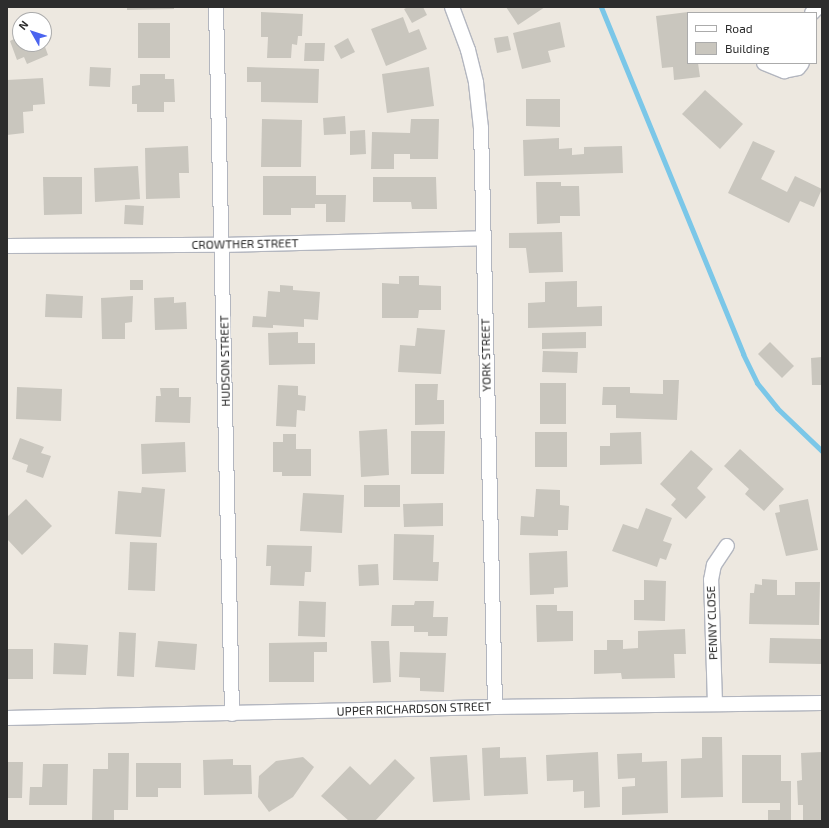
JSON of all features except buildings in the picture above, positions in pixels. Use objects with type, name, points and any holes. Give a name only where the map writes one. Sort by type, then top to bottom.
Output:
[{"type":"street","name":"HUDSON STREET","points":[[216,7],[232,714]]},
{"type":"street","name":"YORK STREET","points":[[452,7],[468,50],[476,83],[481,128],[495,707]]},
{"type":"street","points":[[766,64],[784,71],[798,68],[801,64]]},
{"type":"street","name":"CROWTHER STREET","points":[[7,246],[222,245],[484,238]]},
{"type":"street","name":"PENNY CLOSE","points":[[715,704],[711,580],[714,565],[727,546]]},
{"type":"street","name":"UPPER RICHARDSON STREET","points":[[7,718],[495,707],[822,703]]},
{"type":"waterway","points":[[601,7],[743,354],[757,383],[777,408],[822,451]]}]
